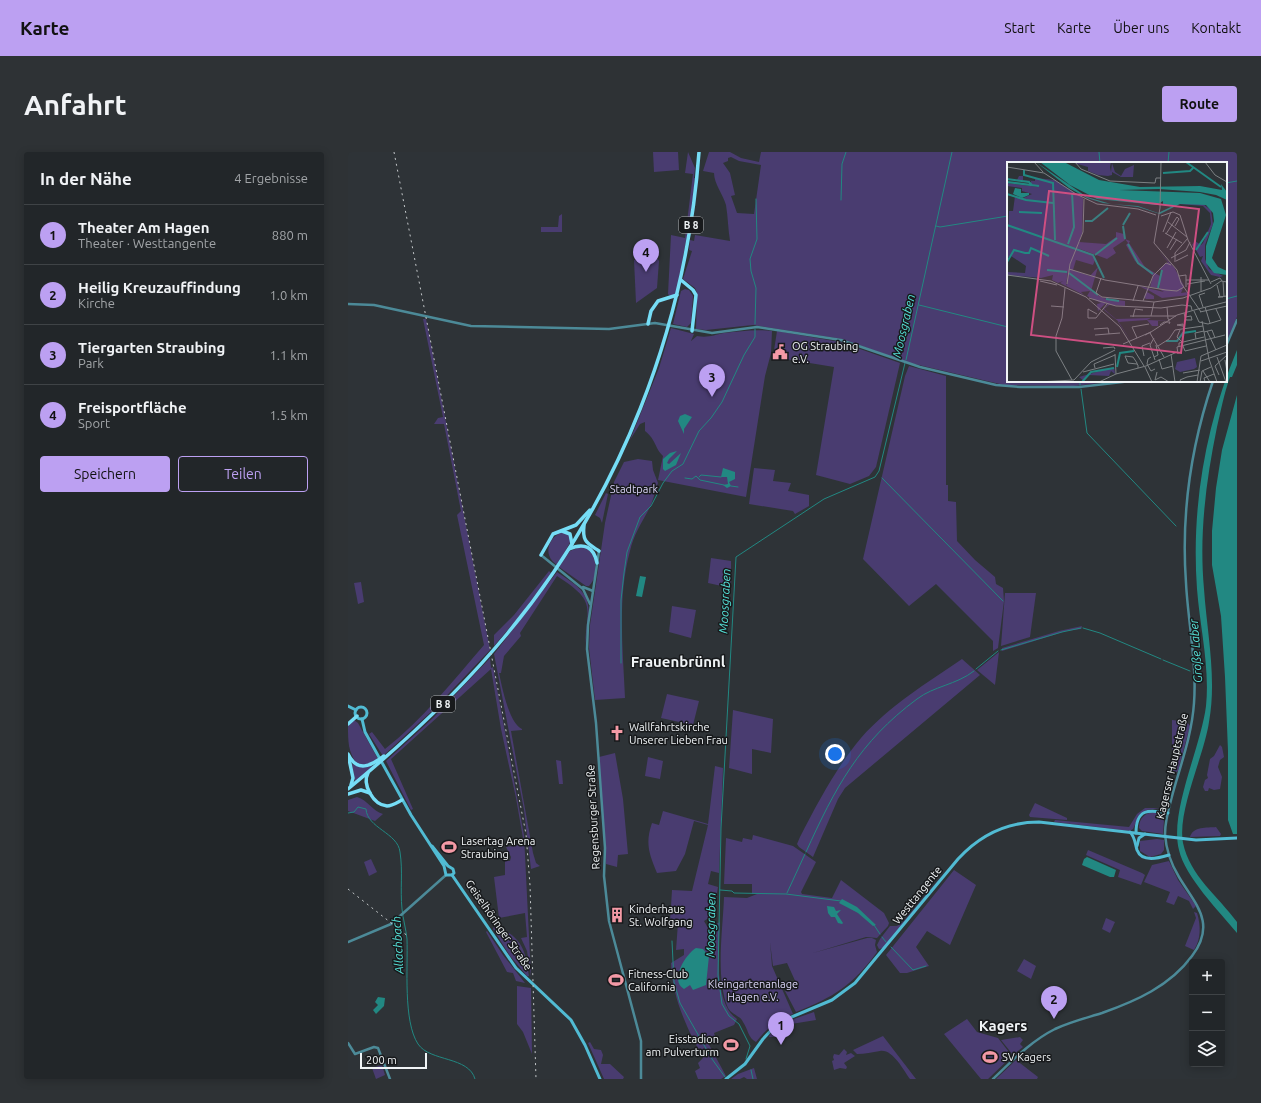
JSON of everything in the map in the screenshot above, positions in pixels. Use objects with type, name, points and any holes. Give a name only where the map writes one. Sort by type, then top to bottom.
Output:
[{"type":"main road","name":"B 8","points":[[348,789],[399,746],[447,700],[499,644],[555,571],[597,502],[617,463],[637,418],[655,371],[669,326],[681,280],[692,220],[699,152]]},
{"type":"main road","points":[[681,280],[694,290],[696,296],[692,331]]},
{"type":"main road","points":[[679,289],[687,286]]},
{"type":"main road","points":[[648,324],[651,311],[656,303],[663,298],[671,299],[677,295]]},
{"type":"main road","points":[[671,299],[675,304]]},
{"type":"main road","points":[[541,556],[550,538],[559,531],[579,522],[597,502]]},
{"type":"main road","points":[[584,524],[583,533],[586,542],[599,551]]},
{"type":"main road","points":[[559,531],[569,534],[572,544]]},
{"type":"main road","points":[[568,550],[584,545],[594,552],[597,563]]},
{"type":"main road","points":[[594,552],[599,551]]},
{"type":"main road","points":[[348,706],[356,710]]},
{"type":"main road","points":[[356,710],[361,707],[366,709],[367,715],[362,719]]},
{"type":"main road","points":[[356,710],[357,716],[362,719],[365,732],[385,766],[402,800],[446,869],[446,875],[452,875],[454,870],[432,846]]},
{"type":"main road","points":[[348,724],[357,716]]},
{"type":"main road","points":[[348,754],[354,764],[366,766],[376,762],[399,746]]},
{"type":"main road","points":[[348,754],[353,778],[348,789]]},
{"type":"main road","points":[[369,772],[366,783],[372,795]]},
{"type":"main road","points":[[348,794],[361,790],[372,795],[385,805],[392,805],[402,800]]},
{"type":"main road","points":[[1136,833],[1137,821],[1144,813],[1153,811],[1168,813]]},
{"type":"main road","name":"Westtangente","points":[[726,1079],[742,1068],[763,1039],[775,1026],[787,1019],[832,1000],[855,983],[958,859],[983,837],[1008,826],[1033,822],[1145,834]]},
{"type":"main road","points":[[1130,832],[1134,837],[1138,852],[1146,858],[1153,859],[1169,855]]},
{"type":"main road","points":[[1137,846],[1139,838],[1145,834],[1191,840],[1237,838]]},
{"type":"main road","points":[[446,869],[450,867]]},
{"type":"main road","name":"Geiselhöringer Straße","points":[[452,875],[478,910],[507,956],[526,978],[559,1007],[571,1020],[580,1034],[600,1079]]},
{"type":"street","points":[[348,304],[374,306],[471,326],[602,330],[648,324],[661,324],[692,331],[712,333],[751,327],[768,328],[841,340],[906,363],[996,385],[1012,387],[1079,387],[1122,382]]},
{"type":"street","points":[[1227,344],[1237,320]]},
{"type":"street","name":"Kagerser Hauptstraße","points":[[993,1079],[1029,1046],[1053,1030],[1106,1012],[1152,993],[1164,984],[1193,955],[1202,934],[1202,914],[1196,902],[1178,877],[1169,855],[1166,834],[1168,813],[1189,735],[1193,714],[1195,686],[1185,569],[1186,516],[1194,451],[1213,382]]},
{"type":"street","name":"Regensburger Straße","points":[[599,551],[587,649],[596,723],[605,848],[605,885],[610,921],[641,1041],[641,1079]]},
{"type":"street","points":[[541,556],[580,586],[586,593],[591,608]]},
{"type":"street","points":[[580,586],[593,592]]},
{"type":"street","points":[[586,593],[593,592]]},
{"type":"street","points":[[348,942],[385,927],[404,913],[446,875]]},
{"type":"street","points":[[348,1042],[355,1054],[374,1047],[378,1048],[390,1079]]},
{"type":"green space","points":[[653,152],[678,152],[679,170],[654,172]]},
{"type":"green space","points":[[688,152],[695,168],[691,215],[676,294],[670,296],[668,294],[671,235],[685,238],[693,174],[685,173]]},
{"type":"green space","points":[[709,152],[730,152],[741,158],[759,162],[761,152],[1237,152],[1237,317],[1227,341],[1227,162],[1007,162],[1007,382],[1108,382],[1074,386],[1004,385],[910,363],[842,339],[753,325],[706,330],[696,329],[697,293],[695,288],[683,279],[692,251],[689,250],[690,240],[694,241],[695,235],[730,241],[726,205],[715,181],[714,173],[703,171]],"holes":[[[731,157],[739,161],[761,165],[754,214],[737,213],[731,196],[735,195],[730,173],[723,163],[728,161],[728,158]]]},
{"type":"green space","points":[[562,214],[562,232],[541,232],[541,227],[558,227],[559,216]]},
{"type":"green space","points":[[658,259],[657,288],[636,303],[634,260]]},
{"type":"green space","points":[[685,289],[689,290],[693,296],[691,323],[687,327],[673,324],[681,291]]},
{"type":"green space","points":[[423,319],[426,319],[490,650],[433,710],[383,756],[369,734],[372,732],[385,749],[425,712],[484,645],[457,515],[461,511],[444,424],[434,424],[438,418],[443,417]]},
{"type":"green space","points":[[671,328],[694,334],[691,341],[697,336],[701,337],[748,330],[772,331],[771,353],[765,376],[746,497],[658,480],[663,456],[652,438],[645,431],[645,422],[640,424],[630,440],[659,368]]},
{"type":"green space","points":[[777,331],[840,342],[900,363],[876,467],[869,476],[850,484],[816,475],[834,367],[773,357]]},
{"type":"green space","points":[[909,366],[946,376],[946,485],[948,485],[948,501],[956,502],[957,541],[975,560],[995,577],[996,584],[1003,588],[1004,601],[998,648],[993,651],[993,641],[936,584],[909,606],[863,559],[905,376]]},
{"type":"green space","name":"Stadtpark","points":[[638,459],[652,461],[653,470],[658,483],[650,506],[631,545],[623,587],[622,643],[625,698],[595,700],[589,648],[590,625],[605,523],[614,482],[624,462]]},
{"type":"green space","points":[[754,468],[775,470],[773,481],[791,483],[788,491],[809,495],[809,506],[795,514],[793,511],[749,504]]},
{"type":"green space","points":[[606,493],[608,494],[602,523],[600,518],[595,515]]},
{"type":"green space","points":[[563,532],[569,535],[571,541],[557,565],[552,561],[548,551],[554,538]]},
{"type":"green space","points":[[582,546],[591,553],[594,558],[596,570],[595,576],[589,586],[586,586],[559,567],[570,551]]},
{"type":"green space","points":[[711,558],[731,561],[731,588],[708,583]]},
{"type":"green space","points":[[549,571],[551,573],[522,613],[494,646],[494,635],[514,615]]},
{"type":"green space","points":[[557,572],[578,587],[586,599],[589,612],[585,647],[588,613],[587,606],[579,592],[557,576],[520,633],[521,636],[504,656],[501,673],[499,673],[504,695],[513,720],[522,729],[511,731],[533,853],[536,863],[540,866],[531,869],[524,810],[494,654]]},
{"type":"green space","points":[[361,582],[364,602],[358,604],[354,583]]},
{"type":"green space","points":[[1005,593],[1036,593],[1030,637],[1001,646]]},
{"type":"green space","points":[[672,606],[696,610],[691,638],[669,632]]},
{"type":"green space","points":[[1082,626],[1081,629],[1066,631],[1002,651],[1002,648],[1059,631]]},
{"type":"green space","points":[[999,652],[995,685],[977,670]]},
{"type":"green space","points":[[490,658],[491,668],[493,667],[524,835],[531,977],[527,951],[521,938],[527,937],[525,913],[499,918],[494,877],[505,875],[505,861],[510,861],[511,857],[506,847],[524,844],[501,729],[491,669],[391,759],[413,809],[411,810],[386,761],[434,717]]},
{"type":"green space","points":[[962,659],[980,675],[845,788],[838,799],[813,857],[799,847],[797,844],[800,837],[835,773],[861,738],[896,705]]},
{"type":"green space","points":[[667,694],[699,701],[693,725],[661,718]]},
{"type":"green space","points":[[733,710],[773,719],[771,753],[752,749],[752,774],[729,768]]},
{"type":"green space","points":[[354,720],[358,723],[378,759],[365,765],[357,764],[350,751],[348,726]]},
{"type":"green space","points":[[1172,720],[1187,722],[1190,726],[1178,771],[1175,773],[1172,773]]},
{"type":"green space","points":[[1220,745],[1222,747],[1224,757],[1220,760],[1218,767],[1222,777],[1220,789],[1214,790],[1209,788],[1208,791],[1205,791],[1203,787],[1205,780],[1208,778],[1207,775],[1210,759],[1214,756]]},
{"type":"green space","points":[[615,753],[623,799],[628,854],[618,855],[617,867],[606,864],[599,757]]},
{"type":"green space","points":[[648,757],[663,761],[660,779],[645,776]]},
{"type":"green space","points":[[556,760],[561,761],[563,784],[559,784]]},
{"type":"green space","points":[[352,764],[363,767],[374,766],[355,782]]},
{"type":"green space","points":[[715,766],[723,768],[719,873],[711,871],[708,884],[718,887],[714,911],[715,914],[704,921],[708,928],[720,922],[719,974],[721,988],[729,1011],[737,1019],[734,1025],[714,1033],[715,1036],[707,1041],[726,1076],[721,1079],[698,1079],[695,1071],[700,1068],[698,1063],[703,1058],[691,1036],[681,1012],[672,976],[671,963],[684,955],[684,949],[676,950],[678,923],[670,922],[672,890],[692,891],[708,825],[694,821],[685,854],[676,871],[657,873],[650,854],[648,843],[652,823],[659,825],[663,811],[708,824]]},
{"type":"green space","points":[[357,797],[364,800],[379,813],[383,814],[375,821],[348,811],[348,800]]},
{"type":"green space","points":[[1035,803],[1067,818],[1067,820],[1030,817],[1029,815]]},
{"type":"green space","points":[[1145,808],[1160,808],[1147,810],[1140,814],[1133,829],[1130,831],[1054,822],[1055,820],[1129,827],[1137,814]]},
{"type":"green space","points":[[1154,812],[1162,815],[1164,820],[1163,834],[1142,831],[1139,828],[1141,819]]},
{"type":"green space","points":[[1216,827],[1221,834],[1220,836],[1190,837],[1197,829]]},
{"type":"green space","name":"Kleingartenanlage Hagen e.V.","points":[[753,835],[793,846],[816,862],[801,892],[802,894],[832,898],[841,880],[884,913],[889,923],[877,938],[866,937],[813,953],[867,938],[876,940],[875,945],[877,952],[851,982],[821,1001],[796,1012],[785,991],[797,985],[787,963],[773,966],[770,942],[772,966],[793,1014],[772,1025],[756,1042],[750,1036],[742,1020],[728,1008],[724,996],[721,968],[721,938],[724,897],[747,898],[757,894],[752,894],[752,884],[724,884],[726,838],[742,842],[743,838],[752,840]]},
{"type":"green space","points":[[1157,839],[1164,840],[1164,850],[1161,854],[1150,857],[1140,851],[1140,841]]},
{"type":"green space","points":[[1088,850],[1142,873],[1145,875],[1141,885],[1118,877],[1120,870],[1086,855]]},
{"type":"green space","points":[[371,859],[377,872],[369,876],[364,862]]},
{"type":"green space","points":[[1169,861],[1178,880],[1196,906],[1193,909],[1189,901],[1178,896],[1174,905],[1166,902],[1170,892],[1144,882],[1152,865]]},
{"type":"green space","points":[[949,867],[883,948],[879,949],[877,945],[890,926],[897,926],[903,922]]},
{"type":"green space","points":[[954,870],[976,885],[950,945],[927,931],[916,947],[929,966],[907,973],[900,973],[886,955]]},
{"type":"green space","points":[[1194,912],[1197,913],[1200,928],[1198,941],[1194,950],[1185,946],[1196,918]]},
{"type":"green space","points":[[1106,918],[1115,922],[1110,933],[1102,929]]},
{"type":"green space","points":[[495,925],[504,929],[522,946],[526,957],[529,976],[527,976],[510,956],[493,929]]},
{"type":"green space","points":[[487,931],[503,955],[525,983],[516,981],[513,973],[507,972],[486,932]]},
{"type":"green space","points":[[1024,959],[1036,966],[1031,979],[1017,971]]},
{"type":"green space","points":[[517,986],[531,988],[532,1054],[523,1032],[517,1024]]},
{"type":"green space","points":[[814,1012],[816,1020],[785,1025],[777,1037],[769,1037],[770,1034],[788,1021]]},
{"type":"green space","points":[[967,1019],[977,1032],[998,1038],[1012,1056],[988,1079],[981,1079],[944,1034]]},
{"type":"green space","points":[[883,1036],[916,1079],[910,1079],[897,1061],[885,1051],[857,1054],[853,1050]]},
{"type":"green space","points":[[1020,1037],[1023,1040],[1020,1044],[1023,1047],[1013,1055],[1001,1040]]},
{"type":"green space","points":[[590,1042],[594,1049],[601,1050],[603,1055],[601,1064],[610,1064],[624,1077],[623,1079],[604,1079],[588,1043]]},
{"type":"green space","points":[[844,1049],[847,1052],[846,1055],[851,1053],[855,1056],[844,1063],[847,1067],[846,1069],[840,1068],[834,1070],[832,1061],[834,1060],[834,1054],[839,1055]]},
{"type":"green space","points":[[1016,1060],[1038,1077],[1037,1079],[996,1079]]},
{"type":"green space","points":[[382,1065],[385,1075],[376,1079],[372,1068]]},
{"type":"green space","points":[[754,1068],[757,1079],[747,1079],[744,1077],[740,1079],[731,1079],[738,1074]]},
{"type":"shaded area","points":[[1237,350],[1237,365],[1232,377],[1230,377],[1217,427],[1204,508],[1202,548],[1205,606],[1212,672],[1211,705],[1206,736],[1187,800],[1182,830],[1183,843],[1192,866],[1198,876],[1237,922],[1237,933],[1195,882],[1188,871],[1182,860],[1177,835],[1178,817],[1182,799],[1206,706],[1207,677],[1198,604],[1196,527],[1203,466],[1209,436],[1225,382],[1227,382],[1227,375]]},
{"type":"shaded area","points":[[1237,395],[1237,834],[1233,834],[1228,820],[1228,751],[1225,677],[1221,616],[1212,565],[1212,531],[1216,488],[1222,450]]},
{"type":"shaded area","points":[[685,414],[692,417],[684,429],[684,434],[678,421],[680,416]]},
{"type":"shaded area","points":[[677,451],[667,463],[669,464],[681,453],[676,465],[665,471],[663,469],[663,459],[670,453]]},
{"type":"shaded area","points":[[723,468],[735,472],[735,479],[729,482],[731,486],[727,488],[723,485],[728,484],[727,477],[721,477]]},
{"type":"shaded area","points":[[640,576],[646,577],[642,597],[636,596]]},
{"type":"shaded area","points":[[1087,857],[1116,870],[1114,877],[1110,877],[1082,865],[1084,859]]},
{"type":"shaded area","points":[[842,899],[857,907],[876,925],[873,926],[858,913],[839,903]]},
{"type":"shaded area","points":[[827,906],[834,907],[836,911],[841,910],[837,914],[843,923],[842,924],[838,923],[835,917],[831,917],[828,913]]},
{"type":"shaded area","points":[[696,948],[703,949],[709,956],[706,985],[693,990],[690,985],[684,989],[678,980],[681,967],[684,961]]},
{"type":"shaded area","points":[[378,997],[385,998],[384,1006],[376,1014],[373,1010],[378,1005],[375,1002]]},
{"type":"waterway","points":[[841,200],[842,164],[846,152]]},
{"type":"waterway","name":"Moosgraben","points":[[906,360],[952,152]]},
{"type":"waterway","points":[[1099,152],[1100,162]]},
{"type":"waterway","points":[[1168,162],[1169,152]]},
{"type":"waterway","points":[[1227,183],[1237,181]]},
{"type":"waterway","points":[[755,324],[756,288],[751,271],[750,259],[757,239],[756,199]]},
{"type":"waterway","points":[[936,226],[940,227],[1007,216]]},
{"type":"waterway","points":[[1227,299],[1237,296]]},
{"type":"waterway","points":[[919,305],[1007,327]]},
{"type":"waterway","points":[[621,663],[621,600],[624,573],[627,552],[640,517],[651,506],[663,483],[672,471],[683,464],[699,431],[711,418],[722,402],[744,355],[755,337],[755,329]]},
{"type":"waterway","name":"Moosgraben","points":[[746,1059],[750,1046],[739,1024],[729,1016],[722,1004],[718,975],[721,828],[736,557],[824,499],[875,477],[879,471],[905,363]]},
{"type":"waterway","points":[[1081,389],[1087,433],[1176,526]]},
{"type":"waterway","points":[[699,477],[701,475],[721,477]]},
{"type":"waterway","points":[[685,478],[692,479],[696,476],[700,480],[724,485]]},
{"type":"waterway","points":[[882,478],[1003,601]]},
{"type":"waterway","points":[[731,486],[738,487]]},
{"type":"waterway","points":[[1001,650],[1081,628]]},
{"type":"waterway","points":[[1083,628],[1100,633],[1161,659]]},
{"type":"waterway","points":[[976,669],[998,651]]},
{"type":"waterway","name":"Große Laber","points":[[1163,660],[1190,671]]},
{"type":"waterway","points":[[806,852],[827,807],[839,787],[864,749],[879,732],[917,699],[931,691],[967,676],[974,671]]},
{"type":"waterway","name":"Allachbach","points":[[348,813],[354,812],[358,807],[366,809],[371,821],[389,835],[398,845],[401,866],[402,909],[407,939],[408,1008],[413,1034],[418,1044],[424,1050],[465,1066],[475,1079]]},
{"type":"waterway","points":[[787,893],[805,854]]},
{"type":"waterway","points":[[720,890],[732,891],[734,893],[786,894],[841,901]]},
{"type":"waterway","points":[[874,925],[880,934]]},
{"type":"waterway","points":[[882,937],[886,942]]},
{"type":"waterway","points":[[672,941],[674,982],[680,1003],[712,1059],[725,1077]]},
{"type":"waterway","points":[[891,947],[913,970],[926,966]]},
{"type":"waterway","name":"Moosgraben","points":[[751,1070],[753,1079]]},
{"type":"railway","points":[[394,152],[526,834],[530,885],[536,1079]]},
{"type":"railway","points":[[348,889],[409,937]]},
{"type":"place","name":"Freisportfläche","points":[[646,272]]},
{"type":"place","name":"OG Straubing e.V.","points":[[780,352]]},
{"type":"place","name":"Tiergarten Straubing","points":[[712,397]]},
{"type":"place","name":"Wallfahrtskirche Unserer Lieben Frau","points":[[617,733]]},
{"type":"place","name":"Lasertag Arena Straubing","points":[[449,847]]},
{"type":"place","name":"Kinderhaus St. Wolfgang","points":[[617,915]]},
{"type":"place","name":"Fitness-Club California","points":[[616,980]]},
{"type":"place","name":"Heilig Kreuzauffindung","points":[[1054,1019]]},
{"type":"place","name":"Eisstadion am Pulverturm","points":[[731,1045]]},
{"type":"place","name":"Theater Am Hagen","points":[[781,1045]]},
{"type":"place","name":"SV Kagers","points":[[990,1057]]},
{"type":"district","name":"Frauenbrünnl","points":[[678,662]]},
{"type":"district","name":"Kagers","points":[[1003,1026]]}]
